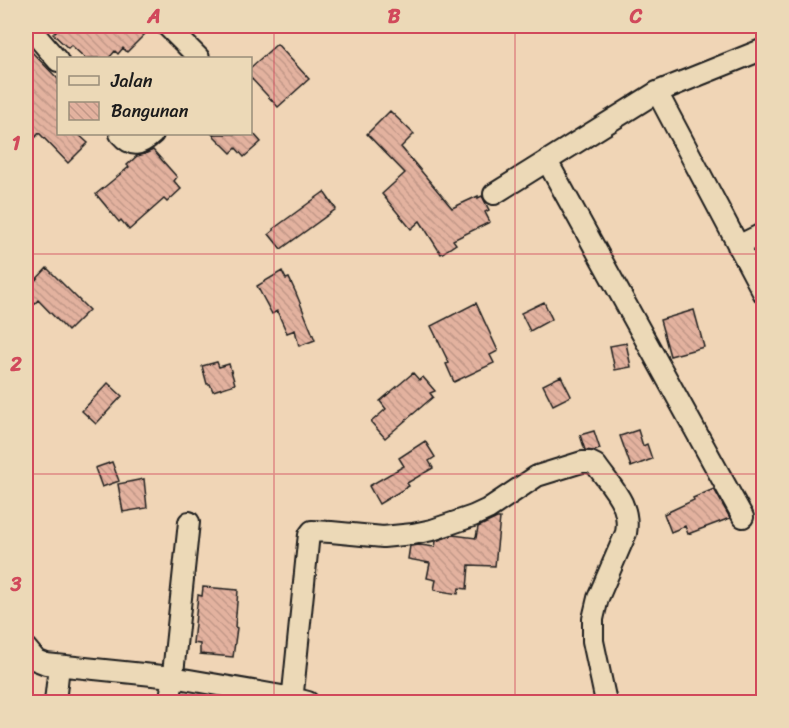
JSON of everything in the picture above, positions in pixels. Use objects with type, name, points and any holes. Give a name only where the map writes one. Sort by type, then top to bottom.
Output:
[{"type":"street","points":[[28,26],[57,60]]},
{"type":"street","points":[[167,26],[198,57]]},
{"type":"street","points":[[494,194],[657,92],[764,48]]},
{"type":"street","points":[[657,92],[764,294]]},
{"type":"street","points":[[121,135],[125,140],[138,143],[152,135]]},
{"type":"street","points":[[547,161],[742,517]]},
{"type":"street","points":[[738,246],[764,233]]},
{"type":"street","points":[[26,648],[32,657],[40,662],[59,666],[172,677],[298,701],[308,543],[312,531],[383,537],[432,530],[488,509],[537,476],[582,462],[590,462],[596,465],[623,503],[628,523],[627,533],[598,598],[593,619],[593,641],[606,702]]},
{"type":"street","points":[[170,702],[189,522]]},
{"type":"street","points":[[55,702],[59,666]]},
{"type":"building","points":[[61,26],[153,26],[127,52],[123,48],[118,54],[115,51],[110,57],[84,57],[71,45],[68,48],[53,34]]},
{"type":"building","points":[[277,44],[309,79],[278,107],[252,79],[252,66]]},
{"type":"building","points":[[26,46],[57,78],[57,135],[79,135],[88,143],[68,163],[39,133],[36,137],[26,127]]},
{"type":"building","points":[[390,111],[414,134],[401,147],[452,208],[482,196],[489,210],[485,212],[490,222],[453,240],[456,244],[441,254],[420,221],[411,229],[382,194],[405,173],[367,134]]},
{"type":"building","points":[[254,134],[261,142],[244,157],[236,148],[231,153],[213,135]]},
{"type":"building","points":[[153,150],[177,177],[174,181],[181,189],[167,202],[164,199],[129,230],[121,220],[119,222],[96,194],[129,167],[127,165],[137,156]]},
{"type":"building","points":[[324,192],[336,209],[281,249],[269,234]]},
{"type":"building","points":[[47,268],[89,310],[68,331],[38,300],[26,313],[26,290]]},
{"type":"building","points":[[282,271],[286,279],[289,278],[315,340],[299,346],[295,330],[287,333],[277,311],[272,314],[257,286]]},
{"type":"building","points":[[544,302],[552,319],[530,331],[521,313]]},
{"type":"building","points":[[476,303],[498,351],[490,355],[494,363],[454,382],[446,364],[449,363],[431,326]]},
{"type":"building","points":[[694,310],[704,347],[670,356],[660,320]]},
{"type":"building","points":[[626,343],[631,367],[615,370],[610,346]]},
{"type":"building","points":[[217,362],[219,367],[229,364],[235,384],[213,391],[210,384],[207,384],[202,366]]},
{"type":"building","points":[[413,373],[419,380],[423,377],[435,391],[430,393],[433,397],[385,438],[371,422],[386,409],[380,401]]},
{"type":"building","points":[[561,376],[571,396],[553,405],[543,385]]},
{"type":"building","points":[[108,383],[122,396],[96,424],[82,411]]},
{"type":"building","points":[[638,430],[643,446],[647,444],[652,459],[631,467],[620,436]]},
{"type":"building","points":[[594,431],[600,449],[585,450],[580,435]]},
{"type":"building","points":[[425,441],[435,457],[429,461],[433,468],[407,483],[409,486],[379,504],[369,486],[404,466],[399,458]]},
{"type":"building","points":[[112,462],[119,481],[102,487],[95,468]]},
{"type":"building","points":[[144,479],[147,508],[123,512],[118,484]]},
{"type":"building","points":[[714,489],[730,518],[688,534],[685,526],[671,532],[664,514]]},
{"type":"building","points":[[500,518],[495,566],[469,565],[467,589],[459,588],[458,594],[434,590],[436,580],[427,578],[430,563],[408,559],[410,546],[435,547],[436,541],[453,535],[476,538],[478,527]]},
{"type":"building","points":[[203,587],[238,590],[235,627],[237,628],[233,657],[200,654],[200,644],[193,643],[198,595],[202,596]]}]
